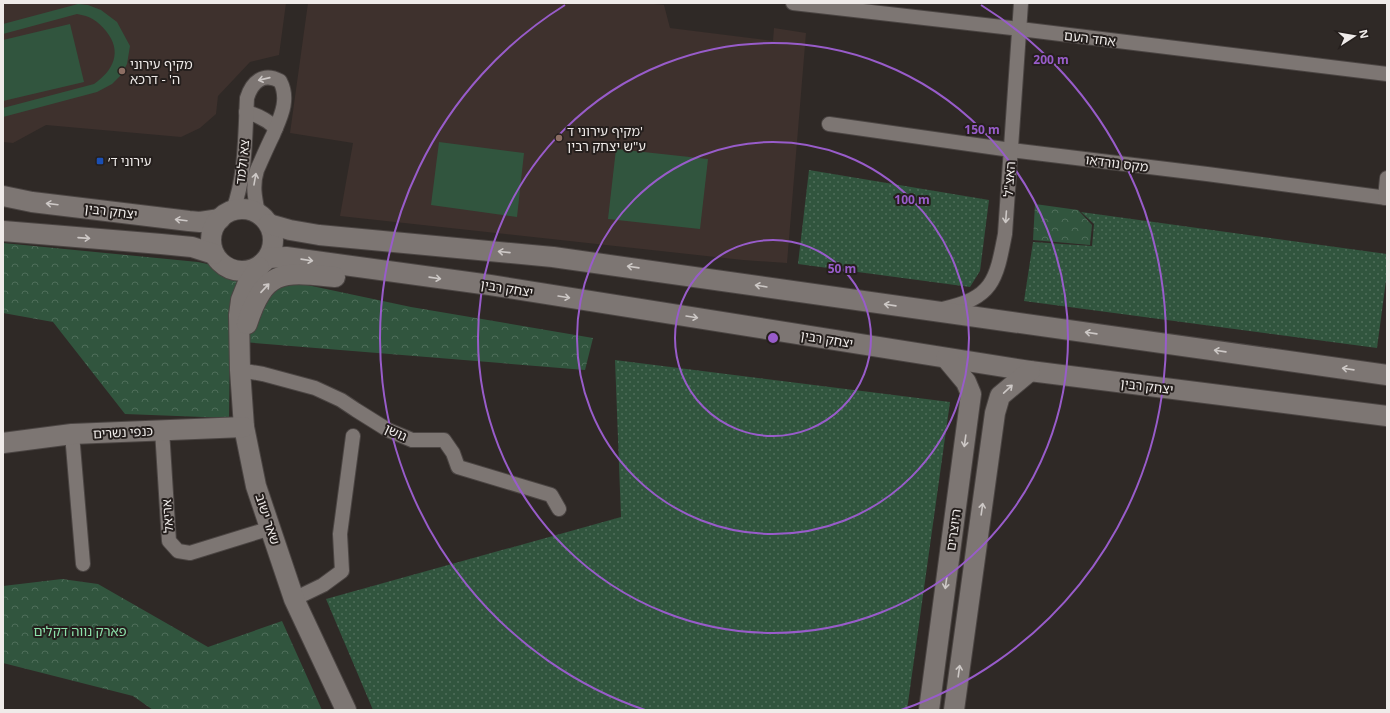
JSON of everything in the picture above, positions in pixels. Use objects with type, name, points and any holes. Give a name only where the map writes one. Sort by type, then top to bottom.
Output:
[{"type":"main road","name":"יצחק רבין","points":[[3,196],[32,202],[200,222],[226,214]]},
{"type":"main road","points":[[217,258],[211,239],[215,225],[226,214],[246,209],[264,219],[290,230],[319,235],[561,258],[1387,375]]},
{"type":"main road","points":[[3,232],[192,247],[217,258],[226,267],[242,271],[251,270],[263,262],[271,252],[273,238],[264,219]]},
{"type":"main road","name":"יצחק רבין","points":[[263,262],[286,257],[412,274],[490,285],[1030,372],[1387,416]]},
{"type":"main road","name":"שאר ישוב","points":[[217,258],[233,292],[239,315]]},
{"type":"main road","name":"שאר ישוב","points":[[263,262],[247,285],[241,300],[239,315],[240,370],[244,427],[256,486],[294,599],[346,710]]},
{"type":"main road","points":[[240,349],[254,304],[258,296],[278,277],[301,274],[366,280],[412,274]]},
{"type":"main road","name":"היוצרים","points":[[929,710],[971,394],[966,382],[946,358]]},
{"type":"main road","name":"היוצרים","points":[[954,710],[995,413],[1000,396],[1030,372]]},
{"type":"main road","name":"כנפי נשרים","points":[[3,443],[72,434],[244,427]]},
{"type":"street","name":"אחד העם","points":[[793,3],[1387,74]]},
{"type":"street","name":"האצ\"ל","points":[[928,310],[953,307],[971,300],[981,294],[991,283],[999,265],[1005,234],[1022,3]]},
{"type":"street","name":"צא ולמד","points":[[226,214],[239,193],[242,172],[247,98],[253,84],[258,80],[264,78],[275,79],[280,81],[285,96],[282,116],[254,179],[254,194],[264,219]]},
{"type":"street","points":[[246,112],[269,121],[276,128]]},
{"type":"street","name":"מקס נורדאו","points":[[829,124],[1011,150],[1386,198],[1387,178]]},
{"type":"street","name":"גושן","points":[[240,370],[263,374],[315,388],[341,400],[388,430],[412,440],[444,440],[453,453],[458,467],[551,495],[558,509]]},
{"type":"street","name":"אריאל","points":[[162,430],[169,541],[178,551],[190,553],[271,528]]},
{"type":"street","points":[[72,434],[83,564]]},
{"type":"street","points":[[294,599],[323,585],[342,571],[340,534],[353,436]]},
{"type":"shaded area","name":"מקיף עירוני ה' - דרכא","points":[[3,3],[286,3],[279,55],[250,62],[218,96],[216,114],[200,128],[181,137],[46,125],[13,143],[3,142]]},
{"type":"shaded area","name":"מקיף עירוני ד' ע\"ש יצחק רבין","points":[[308,3],[644,3],[664,5],[670,28],[773,41],[774,28],[806,33],[787,263],[743,260],[340,216],[353,143],[290,133]]},
{"type":"green space","points":[[78,4],[88,5],[101,10],[117,22],[130,46],[127,64],[121,75],[112,84],[97,92],[3,117],[3,108],[94,84],[101,79],[111,67],[115,54],[111,39],[100,24],[86,16],[77,14],[3,34],[3,24]]},
{"type":"green space","points":[[70,24],[84,82],[3,101],[3,40]]},
{"type":"green space","points":[[439,142],[524,153],[517,217],[431,205]]},
{"type":"green space","points":[[616,149],[708,159],[700,229],[608,219]]},
{"type":"green space","points":[[809,170],[989,200],[980,271],[970,287],[798,264]]},
{"type":"green space","points":[[1035,204],[1078,210],[1092,225],[1090,245],[1033,240]]},
{"type":"green space","points":[[1081,212],[1387,254],[1387,273],[1377,348],[1024,301],[1033,242],[1092,246],[1094,224]]},
{"type":"green space","points":[[3,243],[198,262],[411,307],[593,338],[585,370],[230,341],[229,418],[125,414],[53,322],[3,313]]},
{"type":"green space","points":[[615,360],[950,402],[907,710],[373,710],[326,599],[621,517]]},
{"type":"green space","name":"פארק נווה דקלים","points":[[62,579],[98,584],[208,647],[282,621],[322,710],[153,710],[133,696],[3,663],[3,586]]},
{"type":"place","name":"מקיף עירוני ה' - דרכא","points":[[122,71]]},
{"type":"place","name":"מקיף עירוני ד' ע\"ש יצחק רבין","points":[[559,138]]},
{"type":"place","name":"עירוני ד׳","points":[[100,161]]}]
